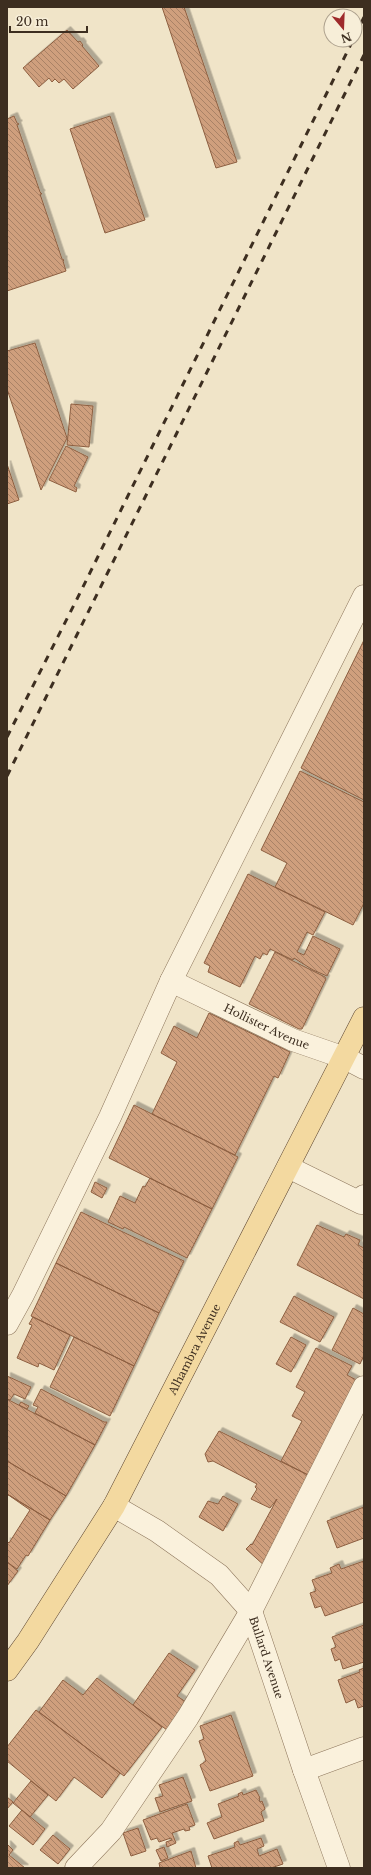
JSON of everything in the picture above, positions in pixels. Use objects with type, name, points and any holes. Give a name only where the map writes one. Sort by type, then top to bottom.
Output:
[{"type":"main road","name":"Alhambra Avenue","points":[[7,1670],[28,1642],[114,1506],[345,1058],[364,1018]]},
{"type":"street","points":[[7,1324],[110,1117],[171,981],[364,596]]},
{"type":"street","name":"Hollister Avenue","points":[[171,981],[293,1040],[345,1058],[364,1068]]},
{"type":"street","points":[[288,1167],[361,1203],[364,1196]]},
{"type":"street","points":[[76,1868],[111,1831],[188,1717],[251,1611],[364,1387]]},
{"type":"street","name":"Bullard Avenue","points":[[114,1506],[157,1531],[219,1575],[251,1611],[304,1770],[339,1868]]},
{"type":"street","points":[[304,1770],[364,1748]]},
{"type":"building","points":[[162,7],[184,7],[237,162],[216,168]]},
{"type":"building","points":[[67,30],[78,42],[80,41],[83,45],[82,46],[99,66],[73,89],[64,79],[59,83],[55,79],[52,82],[49,78],[39,87],[23,68]]},
{"type":"building","points":[[14,116],[19,124],[17,125],[42,194],[40,194],[62,259],[64,260],[66,271],[7,291],[7,119]]},
{"type":"building","points":[[110,116],[145,220],[105,233],[70,129]]},
{"type":"building","points":[[35,343],[67,438],[41,490],[7,389],[7,351]]},
{"type":"building","points":[[71,404],[93,406],[89,447],[67,445]]},
{"type":"building","points":[[66,446],[88,457],[74,486],[77,488],[76,492],[49,480]]},
{"type":"building","points":[[7,464],[19,500],[7,504]]},
{"type":"building","points":[[364,640],[364,800],[301,768]]},
{"type":"building","points":[[300,771],[364,802],[364,903],[353,925],[275,887],[287,863],[261,850]]},
{"type":"building","points":[[248,874],[325,912],[313,935],[307,932],[297,952],[304,955],[313,936],[340,949],[327,976],[313,970],[294,958],[293,960],[270,949],[267,955],[263,953],[260,959],[255,956],[240,987],[208,972],[210,966],[204,963]]},
{"type":"building","points":[[275,952],[325,977],[326,979],[302,1029],[299,1029],[249,1004]]},
{"type":"building","points":[[209,1013],[290,1052],[278,1078],[274,1076],[235,1155],[152,1114],[177,1062],[161,1053],[174,1026],[197,1038]]},
{"type":"building","points":[[134,1105],[238,1157],[212,1209],[109,1158]]},
{"type":"building","points":[[150,1178],[212,1209],[187,1258],[124,1227],[123,1229],[108,1222],[120,1196],[135,1203],[143,1186],[145,1187]]},
{"type":"building","points":[[95,1182],[107,1188],[102,1198],[91,1192]]},
{"type":"building","points":[[81,1212],[184,1261],[159,1313],[56,1263]]},
{"type":"building","points":[[317,1225],[344,1237],[346,1234],[360,1240],[358,1245],[364,1248],[364,1299],[297,1265]]},
{"type":"building","points":[[56,1263],[159,1313],[134,1366],[31,1316]]},
{"type":"building","points":[[294,1296],[334,1317],[320,1342],[280,1322]]},
{"type":"building","points":[[353,1308],[364,1314],[364,1355],[360,1364],[332,1350]]},
{"type":"building","points":[[33,1317],[70,1335],[54,1370],[39,1363],[38,1367],[17,1358],[32,1325],[29,1324]]},
{"type":"building","points":[[74,1337],[134,1366],[110,1416],[50,1387]]},
{"type":"building","points":[[291,1337],[306,1345],[291,1372],[276,1364]]},
{"type":"building","points":[[316,1348],[352,1366],[347,1375],[362,1383],[314,1478],[281,1461],[302,1421],[292,1416],[305,1392],[296,1387]]},
{"type":"building","points":[[7,1376],[31,1387],[25,1399],[14,1394],[10,1400],[7,1399]]},
{"type":"building","points":[[41,1389],[104,1422],[107,1422],[95,1445],[35,1413],[38,1407],[33,1405]]},
{"type":"building","points":[[7,1399],[95,1445],[66,1496],[7,1461]]},
{"type":"building","points":[[21,1402],[29,1406],[27,1409],[19,1405]]},
{"type":"building","points":[[219,1431],[314,1478],[266,1567],[246,1549],[251,1544],[252,1545],[277,1499],[270,1508],[251,1499],[257,1489],[255,1487],[257,1484],[213,1461],[208,1462],[205,1454]]},
{"type":"building","points":[[7,1461],[66,1496],[50,1520],[7,1494]]},
{"type":"building","points":[[7,1494],[50,1520],[28,1556],[26,1555],[17,1569],[7,1562],[7,1541],[9,1543],[30,1510]]},
{"type":"building","points":[[223,1496],[238,1504],[223,1531],[199,1517],[208,1501],[218,1504]]},
{"type":"building","points":[[364,1507],[364,1538],[337,1548],[327,1521]]},
{"type":"building","points":[[364,1561],[364,1602],[325,1616],[321,1606],[315,1608],[310,1593],[316,1591],[312,1580],[332,1573],[330,1568],[339,1564],[341,1569]]},
{"type":"building","points":[[7,1562],[18,1571],[7,1586]]},
{"type":"building","points":[[364,1625],[364,1662],[343,1669],[340,1659],[335,1661],[331,1649],[336,1647],[332,1637]]},
{"type":"building","points":[[169,1653],[195,1670],[177,1696],[186,1702],[167,1730],[133,1705]]},
{"type":"building","points":[[364,1668],[364,1706],[358,1708],[355,1699],[346,1703],[338,1680],[360,1672],[359,1670]]},
{"type":"building","points":[[97,1678],[162,1727],[124,1776],[39,1712],[63,1680],[83,1695]]},
{"type":"building","points":[[36,1710],[120,1773],[102,1798],[74,1777],[56,1801],[7,1761],[7,1747]]},
{"type":"building","points":[[231,1715],[253,1776],[210,1791],[200,1765],[206,1761],[199,1741],[204,1739],[200,1726]]},
{"type":"building","points":[[183,1777],[192,1801],[160,1812],[155,1798],[163,1796],[159,1785]]},
{"type":"building","points":[[31,1781],[48,1795],[30,1817],[13,1803]]},
{"type":"building","points":[[256,1790],[260,1798],[260,1802],[262,1801],[265,1809],[261,1812],[264,1821],[214,1839],[207,1823],[222,1817],[218,1804],[239,1796],[238,1794],[242,1792],[243,1795]]},
{"type":"building","points":[[7,1797],[13,1802],[7,1809]]},
{"type":"building","points":[[187,1804],[195,1825],[189,1827],[190,1830],[185,1831],[184,1829],[172,1833],[176,1843],[167,1847],[166,1842],[172,1840],[171,1838],[159,1842],[157,1838],[151,1840],[143,1820]]},
{"type":"building","points":[[22,1810],[45,1829],[33,1845],[9,1826]]},
{"type":"building","points":[[138,1828],[146,1851],[131,1856],[123,1833]]},
{"type":"building","points":[[53,1835],[70,1849],[58,1864],[40,1850]]},
{"type":"building","points":[[261,1838],[264,1846],[257,1849],[259,1856],[277,1849],[283,1864],[271,1868],[212,1868],[208,1856],[235,1847],[234,1843],[238,1841],[240,1845]]},
{"type":"building","points":[[7,1844],[13,1850],[9,1855],[25,1868],[7,1868]]},
{"type":"building","points":[[164,1847],[168,1858],[161,1861],[156,1850]]},
{"type":"building","points":[[191,1851],[196,1868],[160,1868],[159,1863]]},
{"type":"railway","points":[[7,737],[77,599],[349,48]]},
{"type":"railway","points":[[7,776],[364,55]]}]
